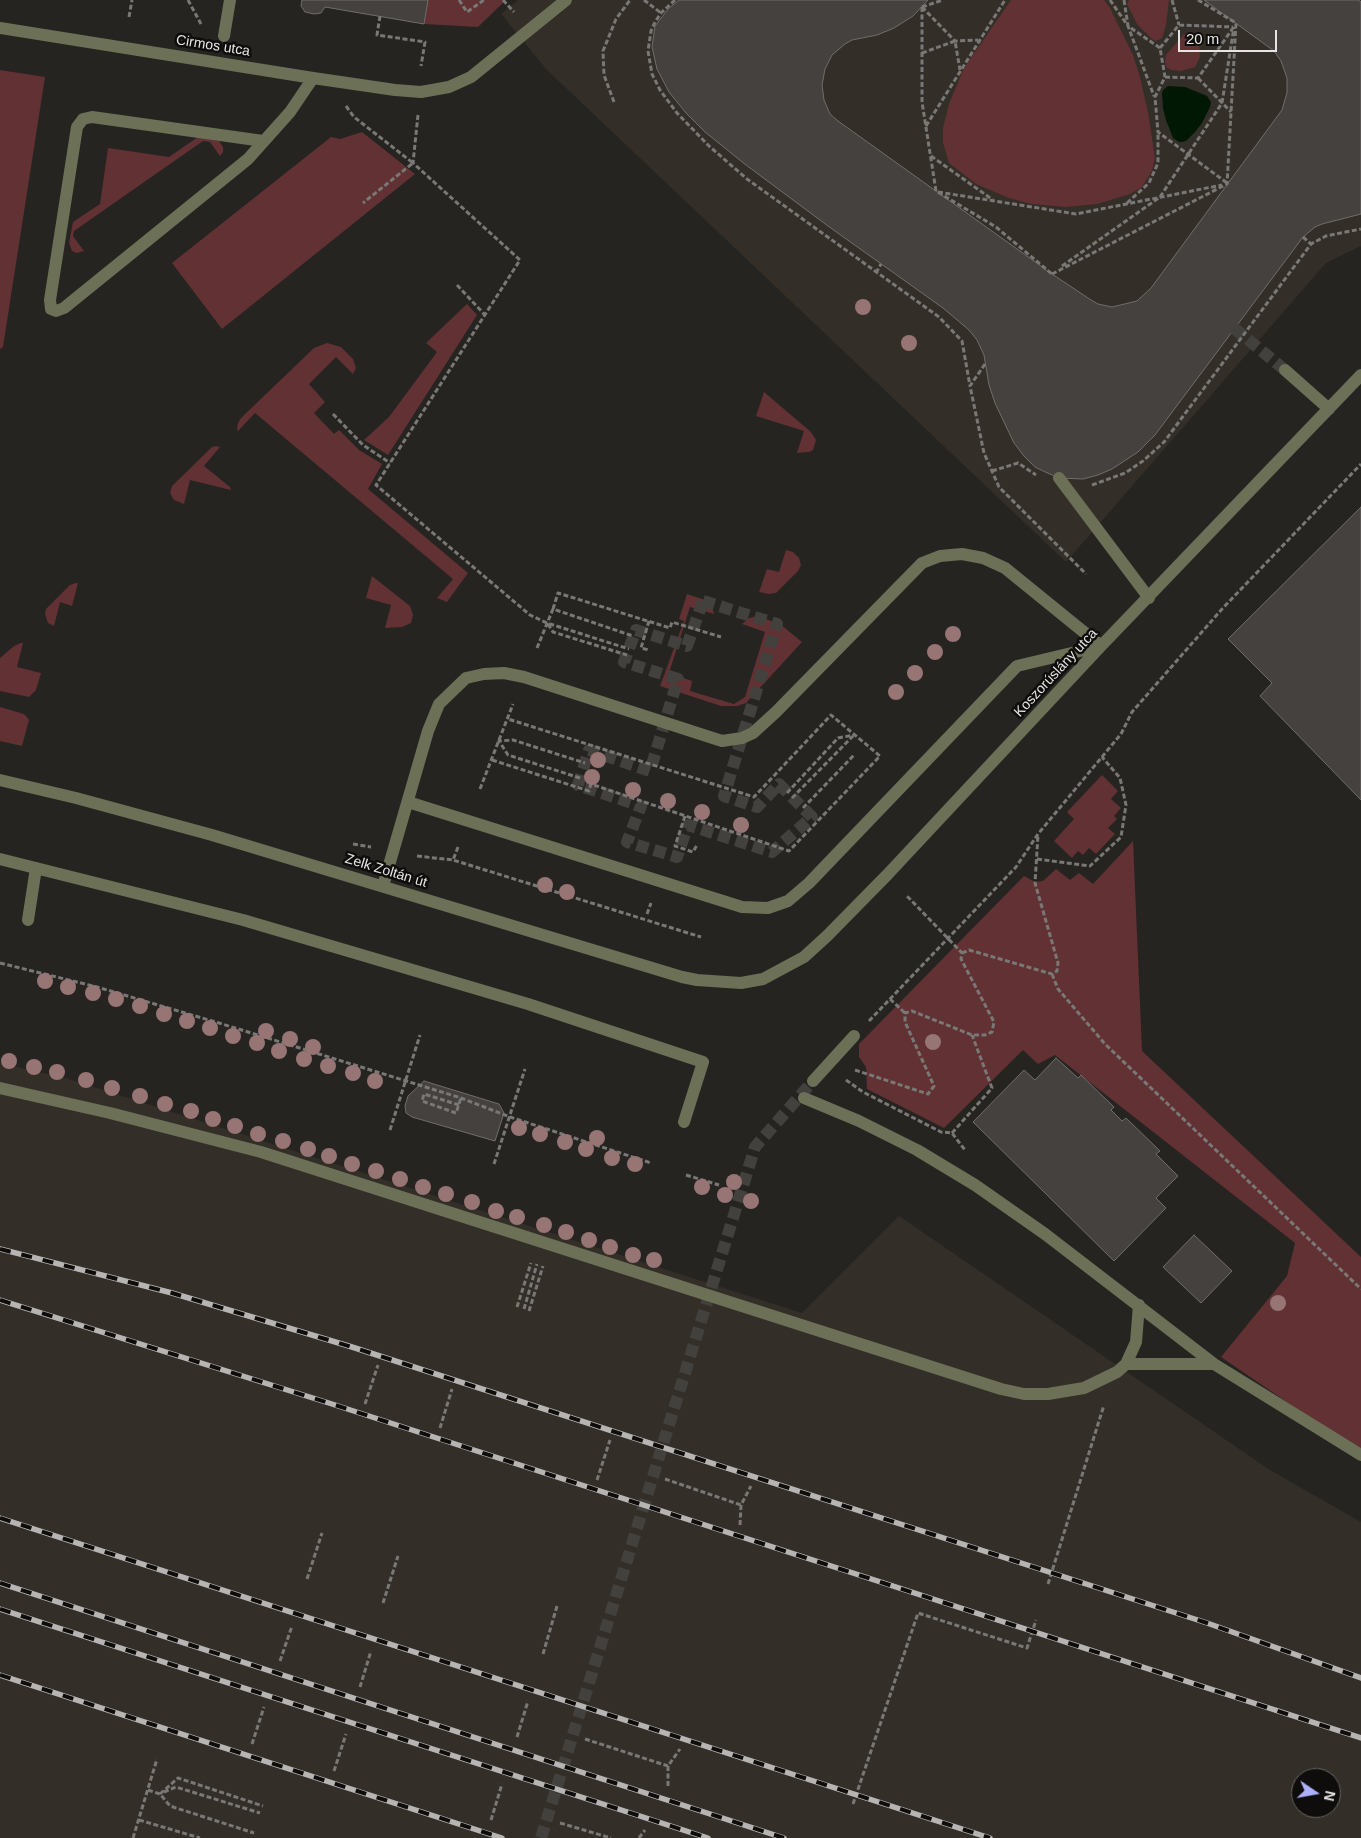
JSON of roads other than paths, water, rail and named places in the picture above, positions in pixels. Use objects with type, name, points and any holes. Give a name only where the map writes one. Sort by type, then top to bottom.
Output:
[{"type":"street","points":[[224,36],[230,0]]},
{"type":"street","name":"Cirmos utca","points":[[0,28],[319,79],[421,92],[449,87],[471,77],[566,0]]},
{"type":"street","points":[[263,141],[92,117],[83,119],[77,127],[50,300],[51,309],[56,311],[64,308],[248,159],[319,79]]},
{"type":"street","points":[[1285,370],[1329,409]]},
{"type":"street","name":"Koszorúslány utca","points":[[763,979],[804,957],[827,936],[1361,375]]},
{"type":"street","points":[[1059,478],[1148,598]]},
{"type":"street","points":[[383,886],[428,731],[439,704],[466,678],[484,674],[524,677],[722,740],[742,738],[753,733],[776,712],[922,563],[940,556],[962,554],[983,558],[1006,568],[1101,646]]},
{"type":"street","points":[[408,802],[742,907],[768,908],[788,901],[809,884],[1017,666],[1101,646]]},
{"type":"street","name":"Zelk Zoltán út","points":[[0,780],[203,832],[682,977],[741,983],[763,979]]},
{"type":"street","points":[[0,859],[243,920],[528,1004],[703,1062],[684,1122]]},
{"type":"street","points":[[28,920],[36,868]]},
{"type":"street","points":[[813,1081],[854,1036]]},
{"type":"street","points":[[0,1088],[110,1113],[260,1152],[1001,1389],[1024,1394],[1048,1394],[1084,1388],[1122,1368],[1214,1364]]},
{"type":"street","points":[[804,1098],[888,1135],[968,1180],[1045,1234],[1214,1364],[1361,1455]]},
{"type":"street","points":[[1122,1368],[1136,1342],[1139,1305]]},
{"type":"tunnel","points":[[1234,328],[1285,370]]},
{"type":"tunnel","points":[[703,601],[777,624],[724,796],[757,807],[779,784],[812,817],[772,852],[688,825],[677,857],[627,842],[641,806],[578,785],[589,750],[650,771],[678,679],[624,662],[636,630],[687,646],[703,601]]},
{"type":"tunnel","points":[[541,1838],[755,1147],[813,1081]]},
{"type":"railway","points":[[0,1249],[172,1293],[352,1347],[1207,1623],[1361,1678]]},
{"type":"railway","points":[[0,1300],[332,1404],[1361,1738]]},
{"type":"railway","points":[[0,1518],[990,1838]]},
{"type":"railway","points":[[0,1583],[784,1838]]},
{"type":"railway","points":[[0,1609],[708,1838]]},
{"type":"railway","points":[[0,1675],[502,1838]]}]
